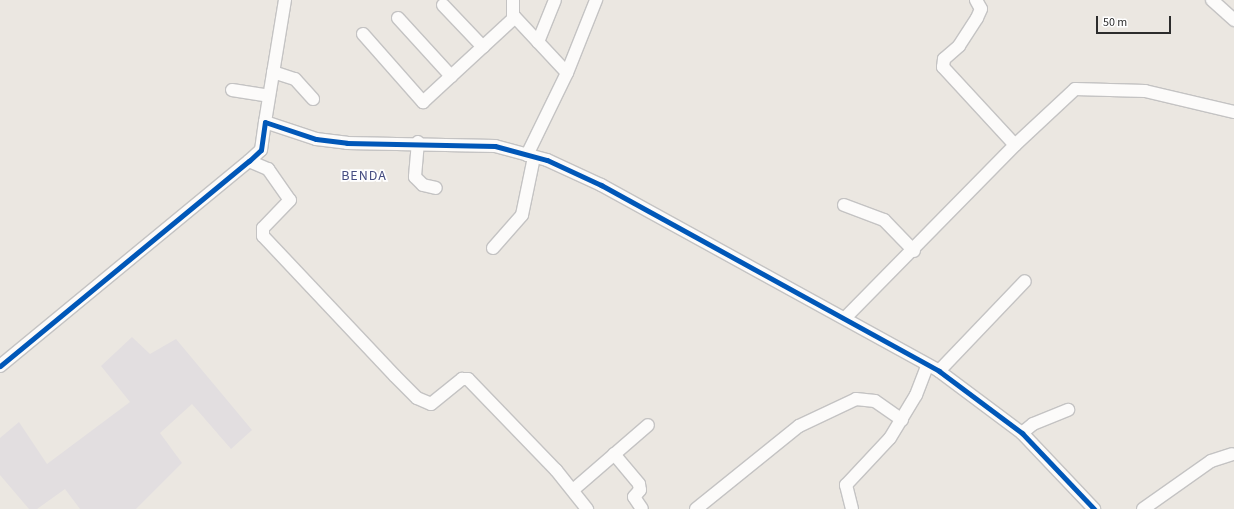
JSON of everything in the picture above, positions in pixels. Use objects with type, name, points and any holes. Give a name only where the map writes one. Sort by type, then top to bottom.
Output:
[{"type":"street","points":[[0,366],[261,150],[285,0]]},
{"type":"street","points":[[512,0],[510,8],[515,17],[567,74]]},
{"type":"street","points":[[538,42],[555,0]]},
{"type":"street","points":[[493,248],[522,215],[530,156],[567,74],[596,0]]},
{"type":"street","points":[[976,0],[982,9],[959,46],[944,59],[943,67],[1015,145]]},
{"type":"street","points":[[1212,0],[1234,20]]},
{"type":"street","points":[[443,4],[483,47]]},
{"type":"street","points":[[363,34],[423,102],[515,17]]},
{"type":"street","points":[[398,18],[451,76]]},
{"type":"street","points":[[273,72],[295,79],[313,99]]},
{"type":"street","points":[[845,318],[914,251],[1015,145],[1075,89],[1145,91],[1234,112]]},
{"type":"street","points":[[232,90],[269,96]]},
{"type":"street","points":[[265,122],[316,139],[347,143],[418,142],[495,146],[530,156],[601,186],[845,318],[926,366],[939,371],[1022,433],[1094,509]]},
{"type":"street","points":[[418,142],[415,177],[422,185],[436,188]]},
{"type":"street","points":[[249,161],[268,169],[290,200],[263,228],[263,236],[417,398],[426,403],[436,402],[462,379],[468,379],[573,490],[588,509]]},
{"type":"street","points":[[844,205],[884,220],[914,251]]},
{"type":"street","points":[[939,371],[1025,281]]},
{"type":"street","points":[[852,509],[846,485],[874,459],[902,420],[926,366]]},
{"type":"street","points":[[696,509],[799,426],[856,399],[875,401],[902,420]]},
{"type":"street","points":[[1022,433],[1033,424],[1068,410]]},
{"type":"street","points":[[573,490],[648,424]]},
{"type":"street","points":[[614,454],[639,484],[640,490],[634,497],[642,509]]},
{"type":"street","points":[[1143,509],[1211,461],[1232,454]]},
{"type":"shaded area","points":[[132,337],[150,354],[176,339],[252,430],[231,449],[192,404],[160,433],[182,463],[136,509],[80,509],[65,489],[37,509],[29,509],[0,475],[0,438],[19,422],[47,464],[130,402],[101,366]]},
{"type":"cycle path","points":[[0,366],[261,150],[265,122],[316,139],[347,143],[495,146],[547,160],[601,185],[939,371],[1022,433],[1094,509]]},
{"type":"district","name":"BENDA","points":[[364,176]]}]
